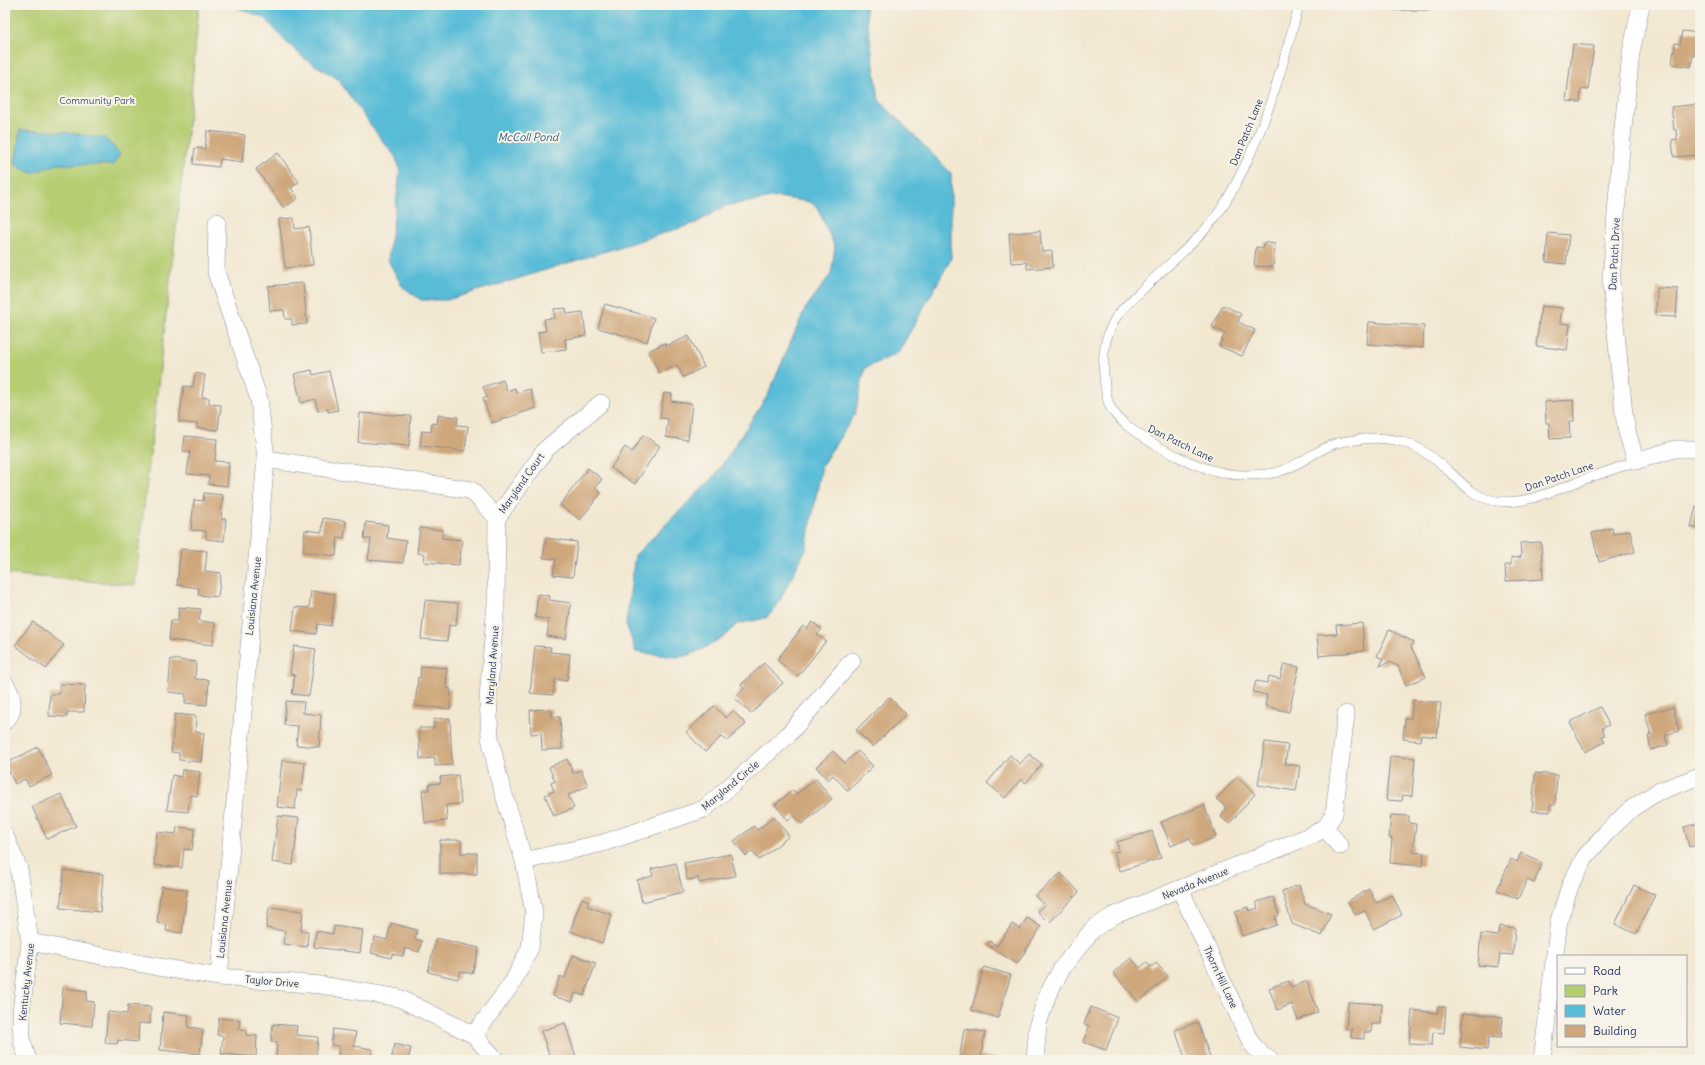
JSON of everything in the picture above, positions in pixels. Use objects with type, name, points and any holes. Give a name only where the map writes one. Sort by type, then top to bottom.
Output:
[{"type":"street","name":"Dan Patch Drive","points":[[1636,461],[1627,432],[1624,414],[1611,282],[1621,147],[1631,53],[1641,5]]},
{"type":"street","name":"Louisiana Avenue","points":[[217,222],[216,272],[259,399],[266,459],[219,976]]},
{"type":"street","name":"Maryland Court","points":[[497,518],[546,449],[601,403]]},
{"type":"street","points":[[1636,461],[1675,449],[1700,449]]},
{"type":"street","points":[[266,459],[471,490],[497,518]]},
{"type":"street","name":"Maryland Avenue","points":[[474,1035],[513,982],[530,948],[534,914],[524,861],[498,775],[490,738],[488,697],[496,604],[497,518]]},
{"type":"street","name":"Maryland Circle","points":[[524,861],[603,843],[704,809],[787,736],[852,661]]},
{"type":"street","points":[[5,684],[13,698],[9,717],[5,721]]},
{"type":"street","points":[[1340,846],[1325,828],[1334,814],[1346,714]]},
{"type":"street","points":[[1542,1060],[1557,934],[1564,901],[1574,876],[1585,856],[1631,809],[1657,792],[1700,776]]},
{"type":"street","name":"Nevada Avenue","points":[[1035,1060],[1038,1024],[1047,996],[1062,968],[1093,929],[1113,916],[1312,835],[1325,828]]},
{"type":"street","name":"Kentucky Avenue","points":[[5,836],[19,869],[30,942],[21,1012],[22,1041],[28,1060]]},
{"type":"street","name":"Thorn Hill Lane","points":[[1180,889],[1251,1043],[1270,1060]]},
{"type":"street","name":"Taylor Drive","points":[[30,942],[153,966],[219,976],[321,985],[399,998],[474,1035],[496,1060]]},
{"type":"lane","name":"Dan Patch Lane","points":[[1299,5],[1289,44],[1266,118],[1250,156],[1226,202],[1210,226],[1133,299],[1116,318],[1108,334],[1102,357],[1107,401],[1113,413],[1120,421],[1146,440],[1201,467],[1221,473],[1242,476],[1263,475],[1280,472],[1336,443],[1363,439],[1386,438],[1406,442],[1426,453],[1473,494],[1492,500],[1514,501],[1536,497],[1636,461]]},
{"type":"green space","name":"Community Park","points":[[5,5],[199,5],[190,107],[135,585],[5,574]]},
{"type":"water","name":"McColl Pond","points":[[230,5],[865,5],[879,100],[951,173],[951,259],[898,353],[865,368],[855,414],[822,465],[806,549],[776,608],[766,618],[737,624],[726,635],[701,650],[686,656],[677,657],[636,652],[626,624],[635,555],[714,477],[768,395],[805,309],[831,274],[835,247],[817,207],[810,202],[778,197],[725,206],[696,223],[510,281],[447,300],[421,300],[402,286],[388,260],[400,169],[395,156],[380,138],[337,78],[305,59],[285,41],[265,18]]},
{"type":"water","points":[[20,130],[63,132],[105,138],[120,154],[113,165],[58,164],[32,173],[15,165]]},
{"type":"building","points":[[1392,5],[1432,5],[1432,10],[1392,10]]},
{"type":"building","points":[[1682,31],[1700,33],[1700,56],[1693,55],[1691,67],[1672,64],[1675,43],[1680,44]]},
{"type":"building","points":[[1573,44],[1594,46],[1588,90],[1581,89],[1580,102],[1566,101]]},
{"type":"building","points":[[1700,104],[1700,155],[1674,157],[1672,140],[1677,139],[1676,130],[1674,130],[1671,107]]},
{"type":"building","points":[[207,131],[245,135],[242,162],[220,159],[219,167],[193,164],[195,148],[205,149]]},
{"type":"building","points":[[278,153],[299,182],[291,188],[298,198],[284,208],[256,169]]},
{"type":"building","points":[[294,218],[295,229],[309,227],[313,265],[285,268],[279,219]]},
{"type":"building","points":[[1040,231],[1042,252],[1052,251],[1053,267],[1027,269],[1027,262],[1011,263],[1009,233]]},
{"type":"building","points":[[1548,233],[1569,235],[1566,264],[1546,262]]},
{"type":"building","points":[[1264,242],[1275,244],[1273,267],[1254,266],[1256,247],[1263,248]]},
{"type":"building","points":[[303,283],[307,324],[292,325],[292,319],[285,319],[284,310],[270,311],[268,286]]},
{"type":"building","points":[[1657,288],[1678,289],[1676,317],[1656,316]]},
{"type":"building","points":[[605,304],[654,318],[647,342],[598,328]]},
{"type":"building","points":[[1223,305],[1241,314],[1238,322],[1255,330],[1242,356],[1219,346],[1225,333],[1212,327]]},
{"type":"building","points":[[1541,306],[1562,308],[1560,323],[1570,324],[1567,350],[1536,346]]},
{"type":"building","points":[[566,308],[567,314],[583,312],[586,336],[565,339],[566,349],[541,352],[538,332],[546,331],[544,319],[555,318],[554,309]]},
{"type":"building","points":[[1369,322],[1424,326],[1423,348],[1367,344]]},
{"type":"building","points":[[689,336],[704,367],[683,377],[677,365],[659,373],[648,351],[665,343],[666,346]]},
{"type":"building","points":[[312,370],[313,375],[329,371],[338,410],[328,412],[328,409],[318,411],[315,399],[301,403],[294,374]]},
{"type":"building","points":[[195,373],[205,375],[202,397],[209,398],[209,404],[221,405],[218,430],[197,428],[198,424],[179,422],[184,386],[193,387]]},
{"type":"building","points":[[503,380],[507,391],[515,388],[516,393],[530,389],[536,408],[492,423],[483,399],[487,397],[483,387]]},
{"type":"building","points":[[664,393],[672,394],[671,401],[692,404],[688,440],[666,437],[668,419],[660,418]]},
{"type":"building","points":[[1573,400],[1574,421],[1569,421],[1570,438],[1550,439],[1549,423],[1546,423],[1545,402]]},
{"type":"building","points":[[360,413],[411,416],[409,446],[358,442]]},
{"type":"building","points":[[438,415],[458,417],[457,425],[468,426],[465,451],[420,446],[422,431],[431,432],[432,423],[437,424]]},
{"type":"building","points":[[643,435],[660,446],[635,484],[611,468],[625,447],[632,452]]},
{"type":"building","points":[[185,436],[217,439],[215,461],[229,462],[227,486],[208,484],[209,476],[187,474],[190,452],[183,451]]},
{"type":"building","points":[[588,468],[602,479],[595,488],[601,493],[580,520],[560,505]]},
{"type":"building","points":[[204,493],[223,495],[221,519],[226,519],[224,541],[206,539],[206,531],[191,530],[194,500],[203,501]]},
{"type":"building","points":[[1696,507],[1700,508],[1700,529],[1691,527]]},
{"type":"building","points":[[323,518],[346,521],[344,538],[338,537],[336,556],[303,552],[305,530],[322,532]]},
{"type":"building","points":[[366,522],[388,525],[387,538],[406,541],[403,563],[368,560],[371,539],[364,539]]},
{"type":"building","points":[[420,528],[443,530],[442,538],[462,540],[459,565],[424,562],[425,554],[417,553]]},
{"type":"building","points":[[1612,528],[1613,534],[1630,530],[1635,552],[1599,562],[1592,533]]},
{"type":"building","points":[[546,538],[577,542],[573,577],[553,575],[556,559],[543,558]]},
{"type":"building","points":[[1541,542],[1543,579],[1506,581],[1505,565],[1511,565],[1511,558],[1521,557],[1520,543]]},
{"type":"building","points":[[181,549],[207,551],[205,571],[221,573],[218,597],[198,595],[199,588],[177,585]]},
{"type":"building","points":[[311,591],[335,594],[331,626],[318,624],[316,634],[292,631],[295,607],[309,608]]},
{"type":"building","points":[[538,594],[550,596],[549,600],[571,603],[566,639],[547,636],[549,620],[535,617]]},
{"type":"building","points":[[425,600],[458,603],[456,626],[449,625],[447,641],[421,639]]},
{"type":"building","points":[[179,607],[201,609],[199,621],[215,623],[213,645],[169,640],[171,620],[178,621]]},
{"type":"building","points":[[33,622],[64,645],[46,669],[15,645]]},
{"type":"building","points":[[812,622],[822,629],[817,635],[826,641],[798,676],[777,660],[803,626],[807,629]]},
{"type":"building","points":[[1362,623],[1364,651],[1319,656],[1317,635],[1337,634],[1336,625]]},
{"type":"building","points":[[1389,630],[1414,642],[1411,647],[1426,677],[1406,685],[1398,666],[1389,662],[1380,666],[1383,659],[1377,656]]},
{"type":"building","points":[[294,646],[316,649],[309,696],[292,694],[295,675],[290,674]]},
{"type":"building","points":[[535,646],[551,647],[550,652],[570,654],[567,681],[555,679],[553,695],[530,693]]},
{"type":"building","points":[[171,659],[196,662],[195,679],[209,680],[207,705],[185,703],[186,694],[168,692]]},
{"type":"building","points":[[764,663],[783,683],[751,714],[735,698],[744,688],[741,685]]},
{"type":"building","points":[[1284,664],[1299,667],[1289,712],[1265,706],[1267,695],[1253,692],[1256,681],[1267,683],[1269,676],[1280,679]]},
{"type":"building","points":[[421,666],[447,668],[446,688],[451,689],[450,709],[415,706],[418,677],[420,678]]},
{"type":"building","points":[[60,684],[85,685],[84,712],[67,712],[67,717],[49,716],[50,694],[60,694]]},
{"type":"building","points":[[889,697],[906,714],[873,747],[856,730]]},
{"type":"building","points":[[1413,700],[1441,703],[1437,737],[1421,735],[1420,741],[1403,739],[1405,718],[1411,718]]},
{"type":"building","points":[[286,701],[304,702],[303,713],[321,715],[319,747],[296,745],[298,726],[284,725]]},
{"type":"building","points":[[714,706],[726,718],[733,711],[746,724],[727,741],[722,736],[705,752],[686,732]]},
{"type":"building","points":[[1600,707],[1609,725],[1602,728],[1605,735],[1602,736],[1605,742],[1585,752],[1570,722]]},
{"type":"building","points":[[1673,707],[1679,731],[1665,735],[1668,745],[1651,750],[1648,736],[1651,735],[1645,714]]},
{"type":"building","points":[[551,709],[552,717],[560,717],[562,749],[542,750],[541,733],[531,734],[530,710]]},
{"type":"building","points":[[175,714],[196,716],[195,732],[204,733],[201,762],[179,760],[179,753],[171,752]]},
{"type":"building","points":[[450,718],[452,765],[435,766],[435,758],[420,759],[419,728],[434,728],[434,719]]},
{"type":"building","points":[[1265,742],[1288,745],[1285,764],[1300,766],[1296,791],[1258,785]]},
{"type":"building","points":[[38,747],[52,775],[29,786],[25,779],[15,784],[5,764]]},
{"type":"building","points":[[833,751],[845,763],[858,751],[873,766],[848,791],[833,775],[828,780],[816,767]]},
{"type":"building","points":[[1029,754],[1042,764],[1026,783],[1021,779],[1005,798],[987,783],[1010,755],[1020,764]]},
{"type":"building","points":[[1390,756],[1415,758],[1412,796],[1403,795],[1402,801],[1386,800]]},
{"type":"building","points":[[567,759],[573,773],[581,770],[588,786],[568,795],[574,808],[554,816],[545,795],[554,791],[551,783],[555,781],[549,767]]},
{"type":"building","points":[[282,760],[305,763],[302,791],[297,790],[295,809],[277,807]]},
{"type":"building","points":[[182,770],[200,772],[197,796],[190,795],[188,812],[167,810],[172,775],[181,777]]},
{"type":"building","points":[[1535,773],[1557,775],[1555,805],[1550,805],[1550,812],[1532,811]]},
{"type":"building","points":[[458,775],[461,804],[446,805],[447,821],[425,823],[422,790],[429,790],[429,784],[441,783],[440,777]]},
{"type":"building","points":[[1237,777],[1255,794],[1229,824],[1221,817],[1226,807],[1216,799]]},
{"type":"building","points":[[816,779],[832,799],[802,824],[794,815],[788,820],[775,805],[793,790],[797,794]]},
{"type":"building","points":[[61,794],[76,826],[47,839],[32,807]]},
{"type":"building","points":[[1204,805],[1216,837],[1193,846],[1190,838],[1171,846],[1161,822]]},
{"type":"building","points":[[1391,815],[1409,816],[1409,823],[1416,824],[1413,852],[1424,853],[1423,866],[1390,863],[1392,838],[1389,838]]},
{"type":"building","points":[[278,816],[299,818],[293,865],[272,862]]},
{"type":"building","points":[[774,817],[789,836],[759,860],[752,851],[746,856],[734,841],[754,826],[757,830]]},
{"type":"building","points":[[1700,823],[1700,844],[1689,847],[1684,827]]},
{"type":"building","points":[[177,827],[195,829],[192,850],[184,849],[182,868],[154,865],[157,832],[176,834]]},
{"type":"building","points":[[1152,831],[1161,858],[1120,871],[1114,852],[1119,851],[1117,842]]},
{"type":"building","points":[[440,840],[461,840],[461,853],[477,853],[477,874],[440,874]]},
{"type":"building","points":[[1521,853],[1542,863],[1534,883],[1527,880],[1518,899],[1497,890],[1511,859],[1517,862]]},
{"type":"building","points":[[731,854],[735,876],[699,883],[698,878],[687,880],[684,863]]},
{"type":"building","points":[[676,863],[683,892],[642,902],[637,880],[653,876],[651,869]]},
{"type":"building","points":[[64,870],[103,874],[100,912],[60,908]]},
{"type":"building","points":[[1061,873],[1079,892],[1049,923],[1037,911],[1044,905],[1035,896]]},
{"type":"building","points":[[1299,885],[1305,904],[1331,914],[1322,936],[1292,924],[1282,891]]},
{"type":"building","points":[[1634,885],[1655,895],[1636,934],[1615,924]]},
{"type":"building","points":[[161,886],[187,890],[182,933],[166,931],[167,925],[157,923]]},
{"type":"building","points":[[1369,889],[1376,903],[1392,895],[1402,915],[1374,929],[1365,911],[1355,915],[1348,901]]},
{"type":"building","points":[[1273,897],[1279,915],[1275,917],[1277,925],[1242,936],[1235,911],[1248,907],[1249,911],[1258,908],[1256,902]]},
{"type":"building","points":[[582,898],[589,901],[587,906],[612,915],[602,943],[570,931]]},
{"type":"building","points":[[269,907],[303,911],[301,931],[308,931],[307,947],[283,944],[285,931],[266,928]]},
{"type":"building","points":[[1027,918],[1041,927],[1017,964],[987,945],[990,941],[997,946],[1012,924],[1020,929]]},
{"type":"building","points":[[391,923],[417,930],[415,939],[422,941],[419,952],[405,948],[403,956],[392,954],[391,958],[371,953],[375,937],[387,940]]},
{"type":"building","points":[[334,926],[363,930],[360,953],[314,947],[316,931],[333,934]]},
{"type":"building","points":[[1499,926],[1515,928],[1513,955],[1500,954],[1498,967],[1478,965],[1481,934],[1498,936]]},
{"type":"building","points":[[436,938],[479,948],[472,974],[460,971],[458,979],[428,972]]},
{"type":"building","points":[[573,955],[596,963],[584,996],[575,993],[572,1002],[553,996],[560,976],[565,978]]},
{"type":"building","points":[[1131,958],[1140,968],[1147,962],[1151,967],[1156,963],[1168,976],[1139,1002],[1113,973]]},
{"type":"building","points":[[984,967],[1011,975],[998,1018],[971,1010]]},
{"type":"building","points":[[1289,981],[1291,987],[1307,981],[1318,1012],[1298,1020],[1292,1004],[1277,1010],[1269,988]]},
{"type":"building","points":[[63,988],[87,991],[86,1001],[94,1002],[92,1026],[60,1023]]},
{"type":"building","points":[[1348,1002],[1382,1004],[1381,1024],[1372,1024],[1371,1032],[1364,1032],[1364,1039],[1351,1038],[1352,1029],[1346,1029]]},
{"type":"building","points":[[128,1005],[151,1007],[150,1024],[139,1023],[138,1042],[118,1040],[117,1044],[105,1043],[108,1012],[127,1014]]},
{"type":"building","points":[[1438,1006],[1446,1007],[1444,1033],[1433,1032],[1432,1045],[1409,1044],[1412,1010],[1437,1013]]},
{"type":"building","points":[[1091,1007],[1118,1018],[1106,1050],[1083,1042],[1089,1026],[1084,1024]]},
{"type":"building","points":[[163,1012],[189,1015],[188,1027],[203,1029],[200,1054],[160,1050]]},
{"type":"building","points":[[1463,1013],[1503,1017],[1501,1038],[1489,1037],[1487,1050],[1460,1047]]},
{"type":"building","points":[[219,1018],[240,1020],[239,1029],[246,1030],[246,1035],[257,1036],[256,1057],[221,1054],[223,1036],[217,1035]]},
{"type":"building","points":[[1198,1022],[1211,1060],[1186,1060],[1175,1030]]},
{"type":"building","points":[[565,1023],[577,1060],[551,1060],[541,1031]]},
{"type":"building","points":[[273,1024],[297,1026],[296,1035],[318,1037],[316,1060],[276,1058],[277,1042],[271,1042]]},
{"type":"building","points":[[333,1029],[356,1032],[354,1046],[372,1049],[371,1060],[338,1060],[339,1046],[331,1045]]},
{"type":"building","points":[[964,1029],[985,1032],[981,1056],[995,1058],[995,1060],[959,1060]]},
{"type":"building","points":[[395,1044],[411,1048],[408,1060],[391,1060]]}]
